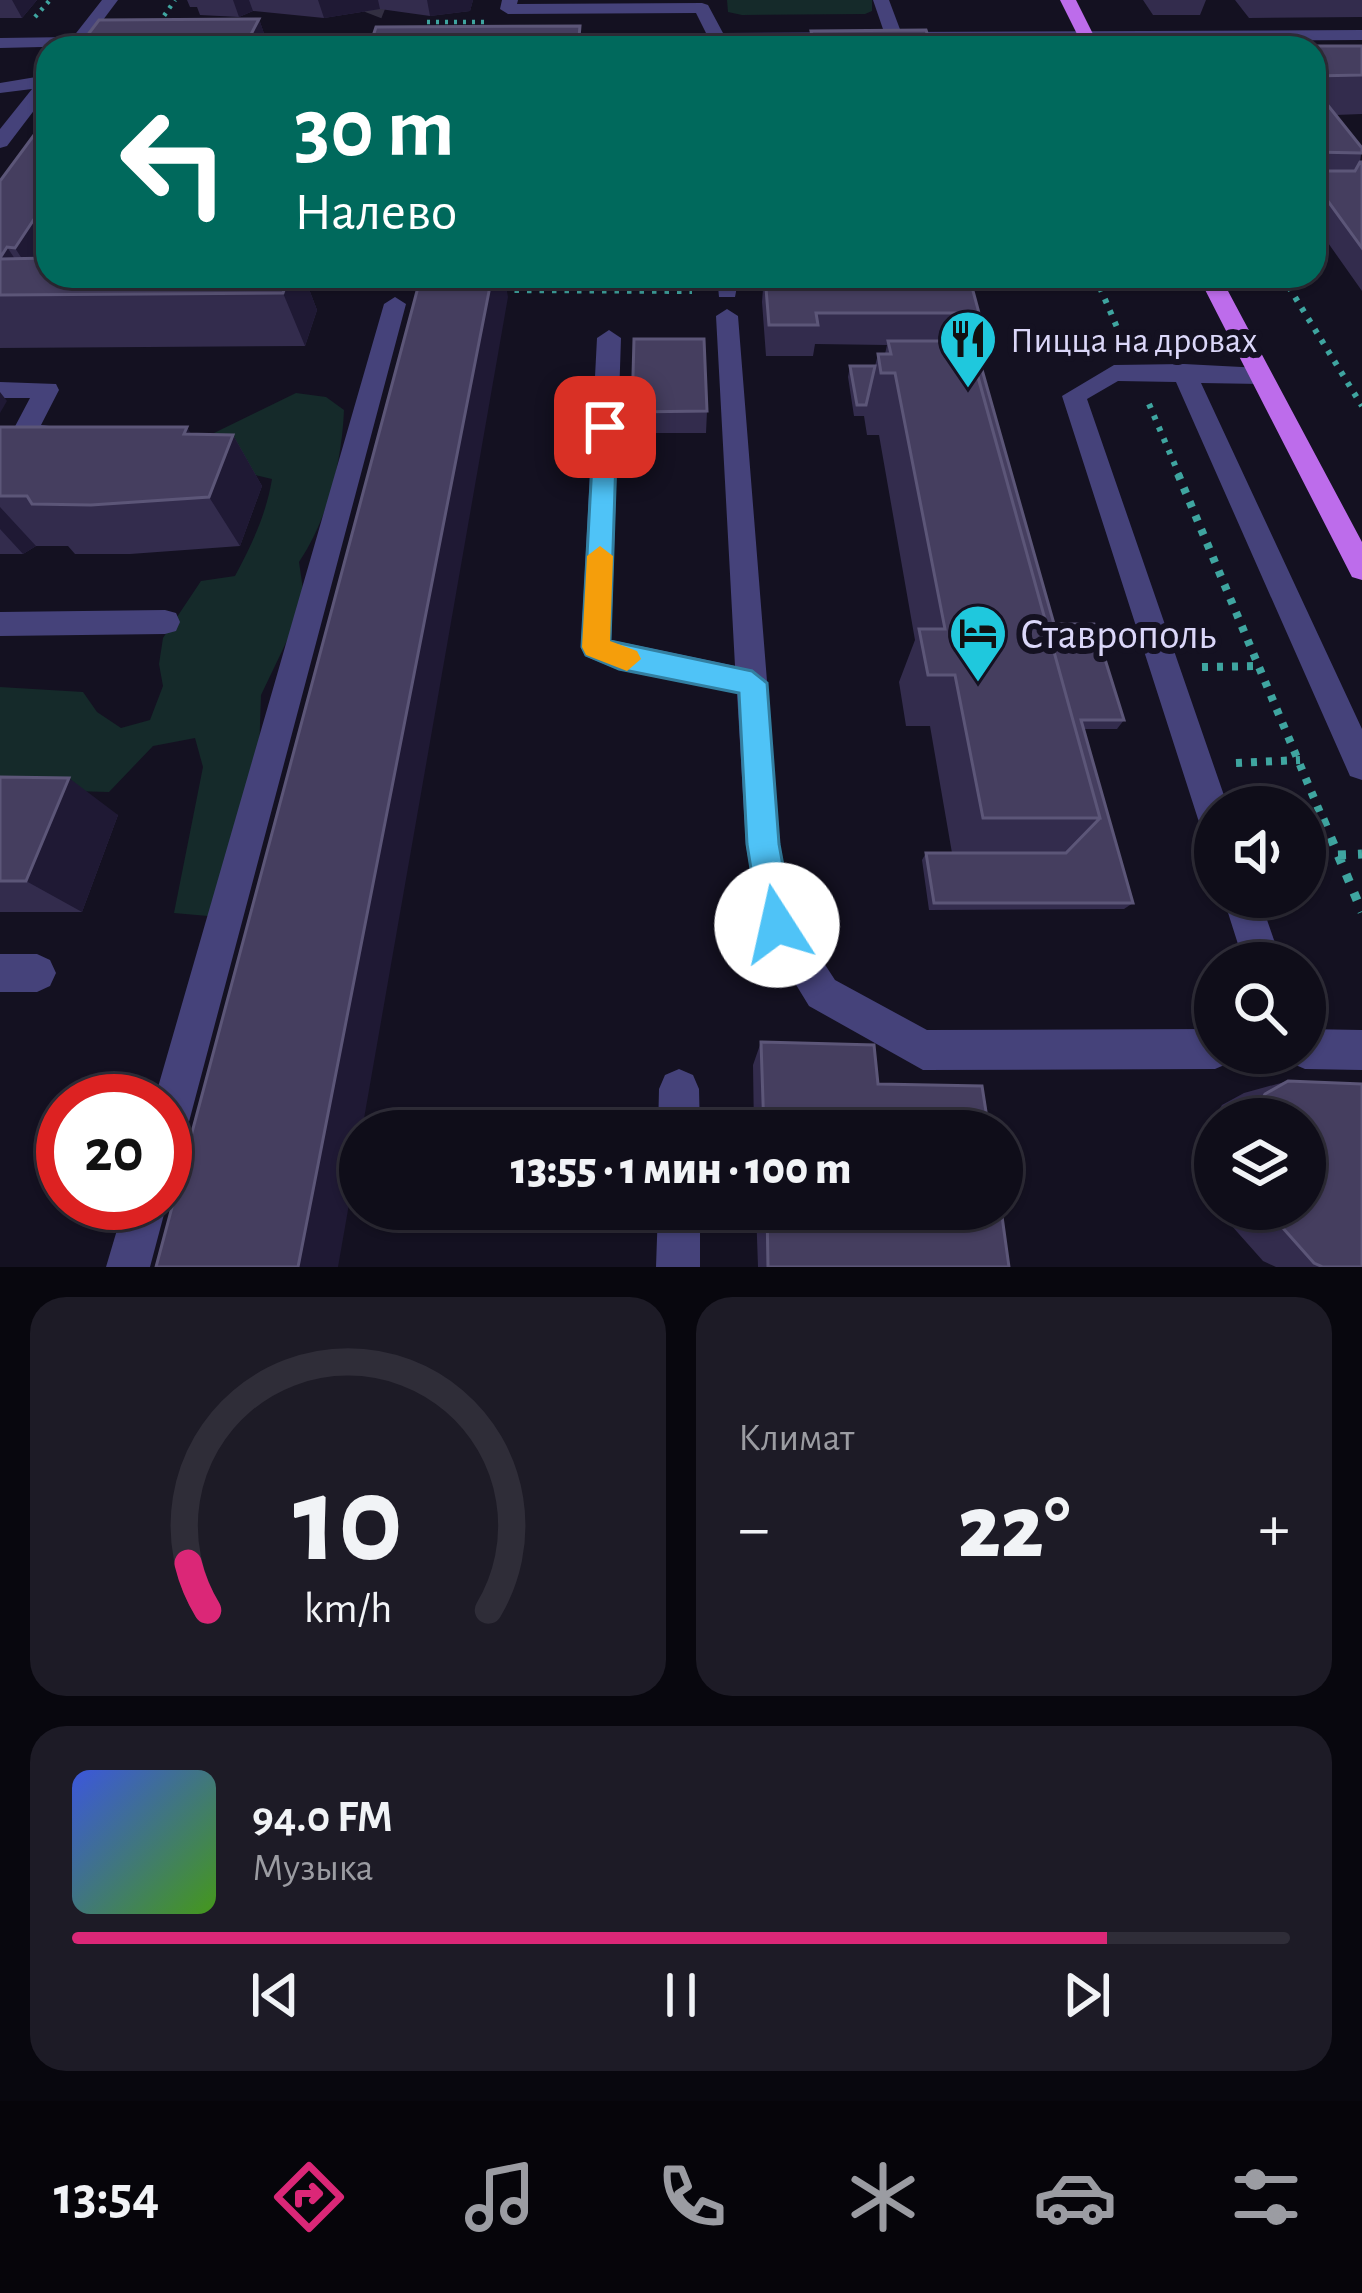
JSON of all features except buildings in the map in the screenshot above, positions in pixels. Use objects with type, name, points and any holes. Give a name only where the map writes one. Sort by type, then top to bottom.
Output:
[{"type":"main road","points":[[1068,0],[1086,36]]},
{"type":"main road","points":[[1214,288],[1362,569]]},
{"type":"street","points":[[83,36],[110,0]]},
{"type":"street","points":[[510,0],[508,9],[702,8],[716,36]]},
{"type":"street","points":[[880,0],[894,36]]},
{"type":"street","points":[[1323,36],[1362,35]]},
{"type":"street","points":[[0,43],[36,44]]},
{"type":"street","points":[[0,88],[36,83]]},
{"type":"street","points":[[5,150],[36,109]]},
{"type":"street","points":[[727,295],[763,844],[777,925],[822,993],[923,1050],[1194,1049]]},
{"type":"street","points":[[181,1074],[395,304]]},
{"type":"street","points":[[609,338],[596,647],[619,657],[752,683]]},
{"type":"street","points":[[1184,372],[1362,765]]},
{"type":"street","points":[[1204,786],[1074,396],[1114,374],[1261,376]]},
{"type":"street","points":[[0,390],[47,390],[24,434],[94,434]]},
{"type":"street","points":[[0,624],[165,622]]},
{"type":"street","points":[[1326,1049],[1362,1050]]},
{"type":"street","points":[[679,1089],[679,1110]]},
{"type":"street","points":[[128,1267],[138,1230]]},
{"type":"street","points":[[678,1267],[679,1230]]},
{"type":"path","points":[[150,36],[175,0]]},
{"type":"path","points":[[1101,288],[1362,912]]},
{"type":"path","points":[[1289,288],[1362,406]]},
{"type":"path","points":[[484,290],[692,291]]},
{"type":"path","points":[[1165,668],[1260,666]]},
{"type":"path","points":[[1197,764],[1300,760]]},
{"type":"path","points":[[1338,855],[1362,854]]},
{"type":"green space","points":[[727,0],[872,0],[872,11],[742,15],[728,12]]},
{"type":"green space","points":[[296,393],[326,397],[344,410],[337,469],[318,527],[299,562],[305,603],[261,695],[259,754],[208,916],[174,913],[203,767],[195,738],[153,746],[109,792],[0,789],[0,687],[83,692],[97,712],[121,728],[150,720],[163,686],[159,664],[163,638],[201,581],[235,576],[258,529],[272,479],[217,466],[214,433]]},
{"type":"tunnel","points":[[373,15],[379,0]]},
{"type":"slow traffic","points":[[600,556],[596,647],[627,659]]},
{"type":"place","name":"Пицца на дровах","points":[[968,390]]},
{"type":"place","name":"Ставрополь","points":[[978,684]]},
{"type":"route","points":[[605,427],[596,647],[619,657],[752,683],[763,844],[777,925]]}]
